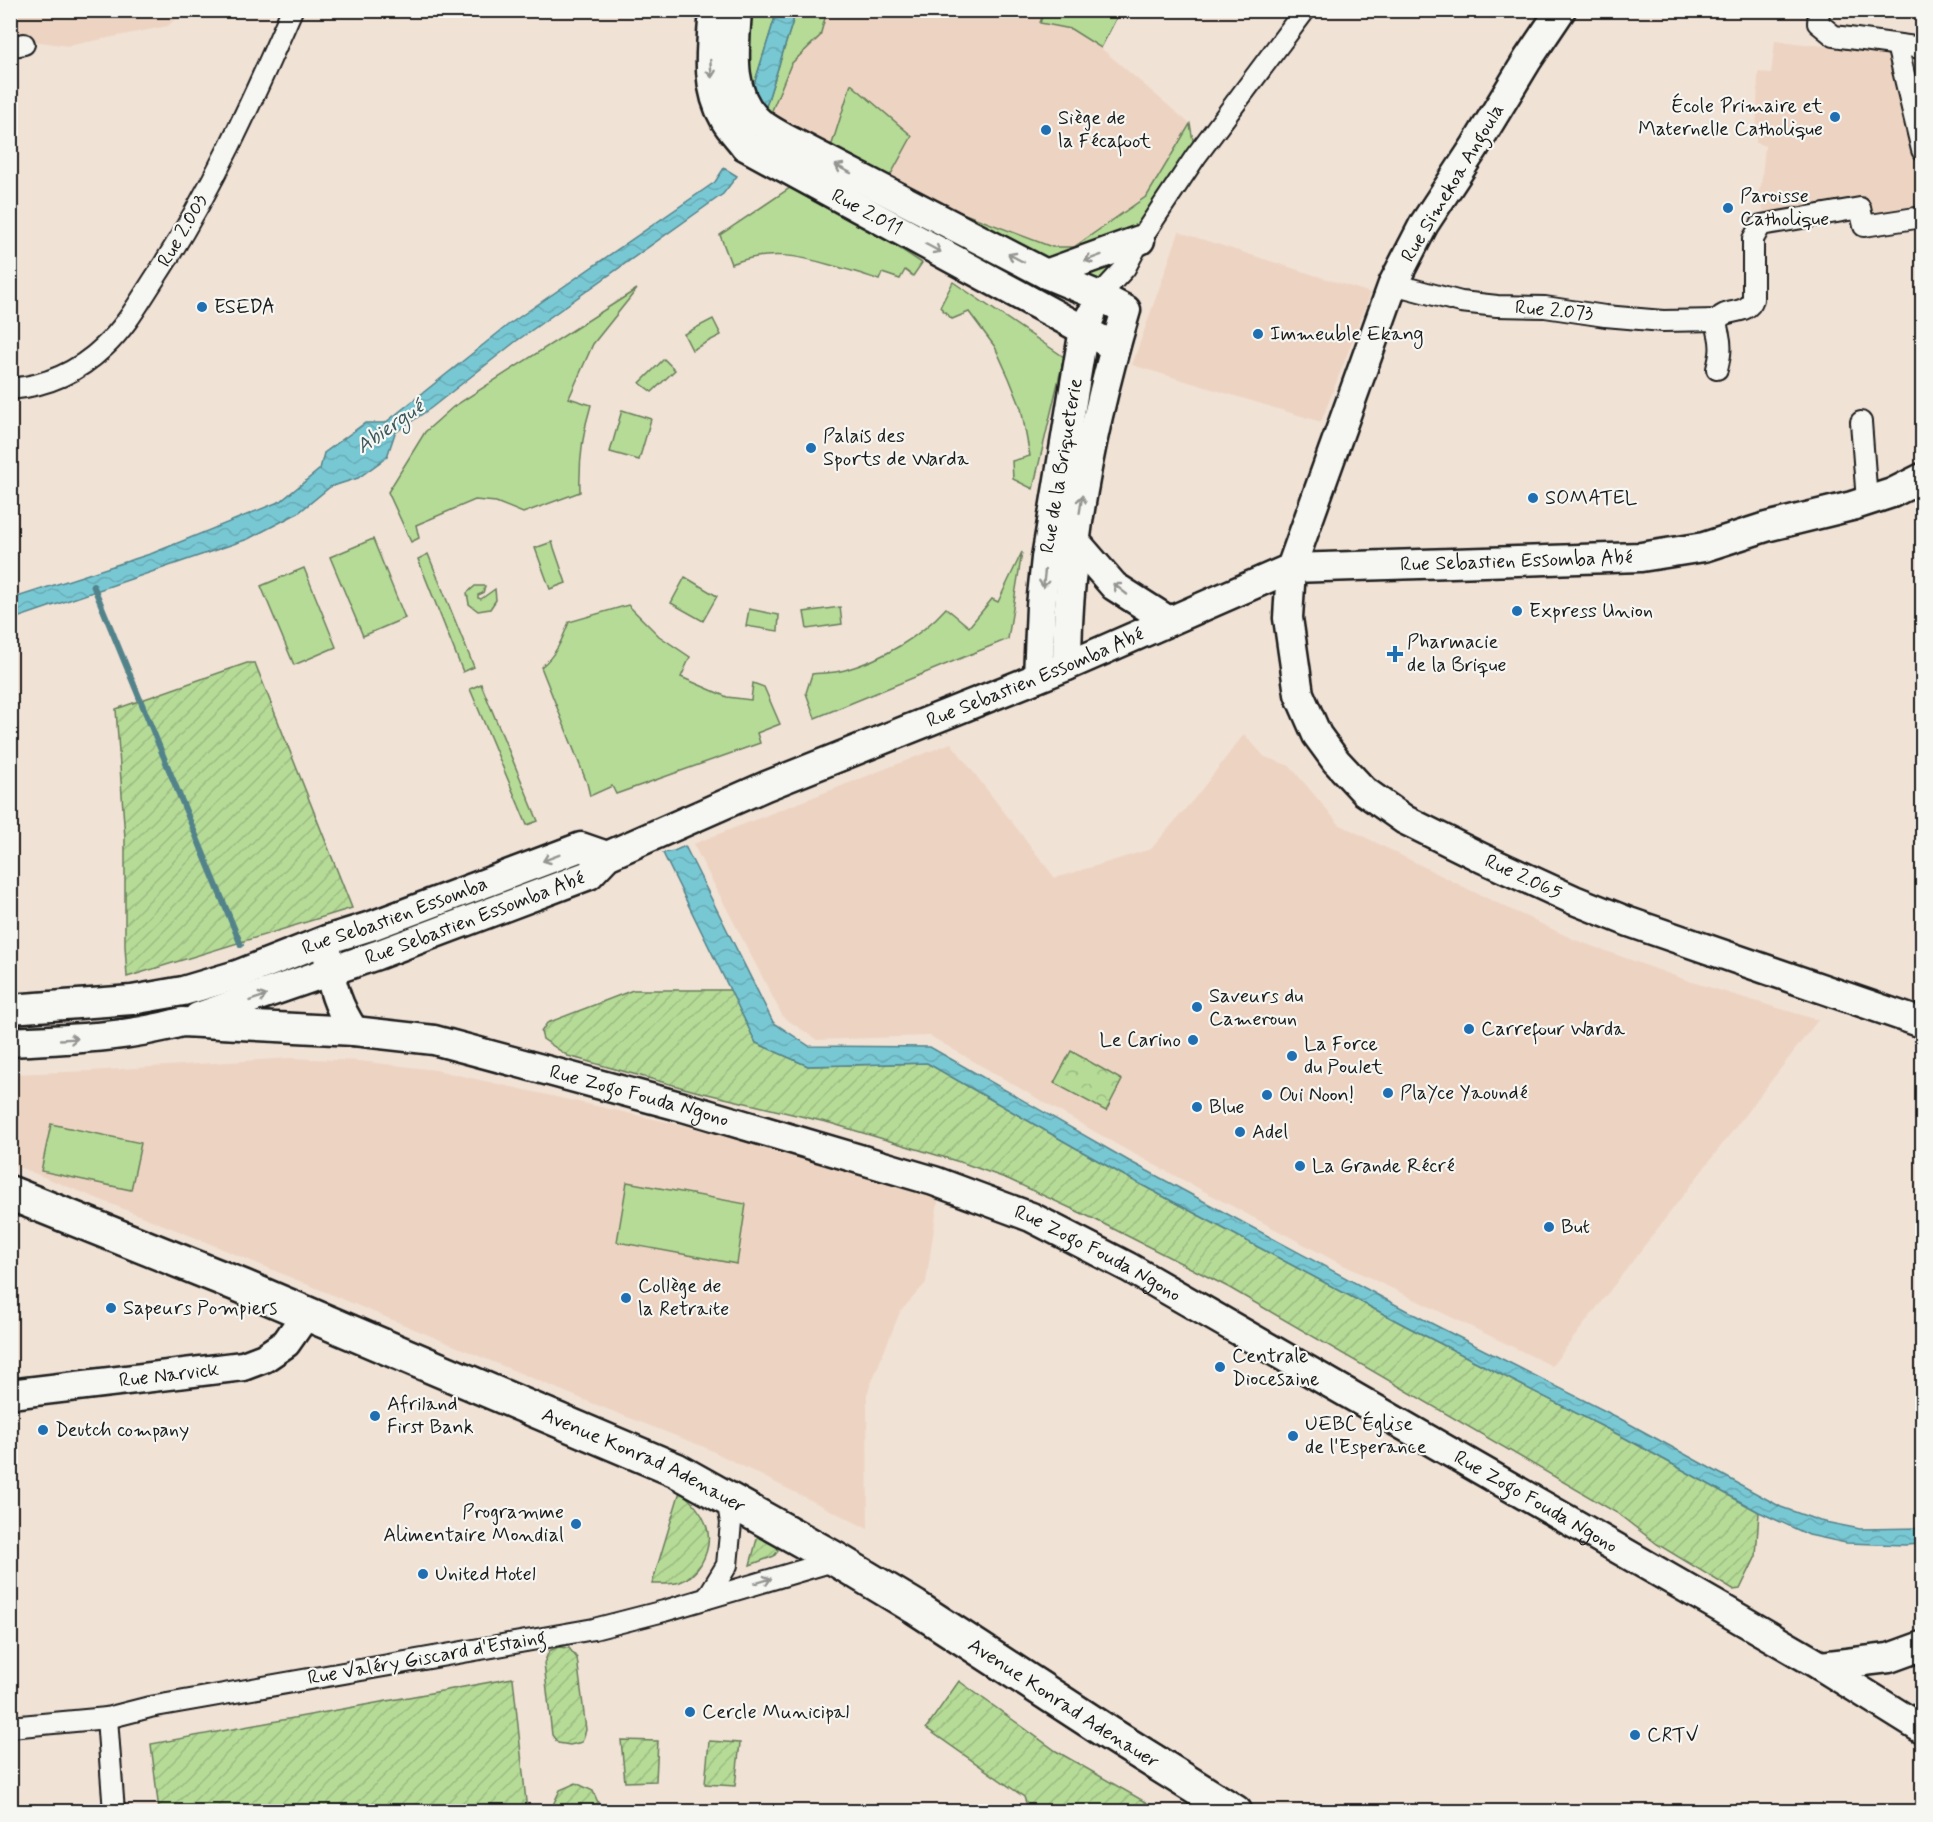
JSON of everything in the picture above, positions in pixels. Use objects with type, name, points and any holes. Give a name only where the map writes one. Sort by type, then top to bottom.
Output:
[{"type":"highway","name":"Avenue Konrad Adenauer","points":[[10,1193],[307,1313],[676,1470],[837,1560],[915,1607],[1235,1812]]},
{"type":"main road","name":"Rue 2.011","points":[[714,10],[710,60],[713,89],[725,120],[745,146],[1115,347]]},
{"type":"main road","name":"Rue 2.011","points":[[737,10],[734,58],[737,83],[747,107],[755,118],[786,139],[1046,274],[1126,310]]},
{"type":"main road","name":"Rue Simekoa Angoula","points":[[1291,568],[1393,284],[1424,224],[1474,148],[1527,59],[1561,10]]},
{"type":"main road","points":[[1046,274],[1140,240]]},
{"type":"main road","name":"Rue de la Briqueterie","points":[[1038,677],[1046,558],[1084,329],[1099,296]]},
{"type":"main road","points":[[1029,300],[1064,339],[1078,369]]},
{"type":"main road","name":"Rue de la Briqueterie","points":[[1067,666],[1067,621],[1082,492],[1115,347],[1126,310]]},
{"type":"main road","name":"Rue Sebastien Essomba Abé","points":[[182,1022],[329,972],[589,876],[607,856],[766,786],[1067,666],[1291,568],[1641,557],[1704,547],[1766,527],[1867,501],[1892,493],[1923,478]]},
{"type":"main road","points":[[1075,541],[1114,586],[1169,621]]},
{"type":"main road","name":"Rue 2.065","points":[[1291,568],[1288,618],[1299,694],[1317,735],[1336,761],[1364,791],[1380,803],[1405,820],[1482,858],[1629,922],[1923,1023]]},
{"type":"main road","name":"Rue Sebastien Essomba","points":[[132,1000],[183,991],[237,975],[581,847],[607,856]]},
{"type":"main road","points":[[326,940],[329,972],[342,1013],[354,1031]]},
{"type":"main road","name":"Rue Zogo Fouda Ngono","points":[[10,1009],[132,1000],[182,1022]]},
{"type":"main road","name":"Rue Zogo Fouda Ngono","points":[[10,1042],[113,1037],[156,1030],[182,1022],[354,1031],[434,1040],[671,1104],[934,1180],[1031,1217],[1139,1272],[1821,1666],[1923,1730]]},
{"type":"main road","name":"Rue Narvick","points":[[10,1394],[243,1366],[264,1358],[286,1343],[307,1313]]},
{"type":"main road","points":[[1889,1658],[1923,1646]]},
{"type":"main road","points":[[1821,1666],[1889,1658],[1923,1658]]},
{"type":"street","name":"Rue 2.003","points":[[10,389],[31,387],[70,373],[105,347],[135,309],[173,251],[216,174],[292,10]]},
{"type":"street","name":"Rue de la Briqueterie","points":[[1099,296],[1125,268],[1140,240],[1196,156],[1305,10]]},
{"type":"street","points":[[1818,17],[1834,36],[1923,48]]},
{"type":"street","points":[[1897,45],[1923,150]]},
{"type":"street","points":[[1717,369],[1722,349],[1717,326],[1718,320],[1722,315],[1747,309],[1753,299],[1753,239],[1761,225],[1860,208],[1864,226],[1923,217]]},
{"type":"street","name":"Rue de la Briqueterie","points":[[1125,268],[1126,310]]},
{"type":"street","name":"Rue 2.073","points":[[1393,284],[1461,302],[1497,306],[1545,307],[1605,316],[1663,321],[1718,320]]},
{"type":"street","points":[[1861,422],[1867,501]]},
{"type":"street","points":[[707,1598],[727,1565],[731,1523],[727,1498]]},
{"type":"street","name":"Rue Valéry Giscard d'Estaing","points":[[10,1727],[107,1718],[150,1707],[594,1629],[664,1611],[837,1560]]},
{"type":"street","points":[[107,1718],[114,1812]]},
{"type":"shaded area","name":"Siège de la Fécafoot","points":[[1044,10],[1040,23],[1071,29],[1101,48],[1190,124],[1147,196],[1074,247],[1052,247],[936,203],[888,178],[851,84],[833,144],[820,146],[769,118],[791,64],[820,36],[827,11]]},
{"type":"shaded area","points":[[11,11],[184,11],[168,26],[68,46],[11,38]]},
{"type":"shaded area","name":"École Primaire et Maternelle Catholique","points":[[1775,41],[1897,53],[1897,91],[1908,91],[1922,166],[1922,212],[1867,223],[1863,202],[1768,221],[1757,194],[1761,186],[1765,146],[1756,143],[1758,72],[1771,73]]},
{"type":"shaded area","points":[[1179,232],[1371,293],[1321,422],[1132,365]]},
{"type":"shaded area","points":[[1244,734],[1265,757],[1290,766],[1339,824],[1468,889],[1573,939],[1689,981],[1818,1020],[1552,1366],[1335,1261],[1121,1147],[930,1036],[817,1040],[783,1017],[693,844],[951,743],[1055,878],[1151,849],[1198,794]]},
{"type":"shaded area","name":"Collège de la Retraite","points":[[291,1058],[360,1061],[436,1070],[712,1132],[939,1195],[926,1283],[900,1312],[867,1394],[868,1529],[704,1447],[11,1164],[10,1074]]},
{"type":"green space","points":[[1044,10],[1120,11],[1101,48],[1071,29],[1040,23]]},
{"type":"green space","points":[[737,11],[777,11],[747,107]]},
{"type":"green space","points":[[796,11],[827,11],[820,36],[791,64],[769,118],[820,146],[832,144],[851,84],[912,136],[889,178],[936,203],[1052,247],[1074,247],[1147,196],[1190,124],[1196,156],[1099,296],[761,122]]},
{"type":"green space","points":[[790,188],[896,246],[922,263],[913,276],[905,270],[900,279],[882,273],[879,280],[821,262],[795,257],[758,257],[731,264],[720,235]]},
{"type":"green space","points":[[953,282],[1064,357],[1033,489],[1013,479],[1012,461],[1030,456],[1021,408],[995,347],[969,312],[952,319],[940,307]]},
{"type":"green space","points":[[637,289],[593,344],[569,398],[591,405],[582,448],[580,492],[523,513],[496,502],[475,500],[416,525],[419,538],[411,542],[388,492],[425,432],[453,407]]},
{"type":"green space","points":[[713,319],[721,335],[692,350],[684,334]]},
{"type":"green space","points":[[664,359],[675,370],[652,392],[640,383]]},
{"type":"green space","points":[[622,410],[651,419],[639,460],[610,452]]},
{"type":"green space","points":[[373,539],[405,618],[363,636],[330,557]]},
{"type":"green space","points":[[552,542],[566,583],[550,589],[535,548]]},
{"type":"green space","points":[[1022,552],[1008,639],[815,718],[806,693],[812,674],[845,670],[873,660],[913,637],[946,608],[969,627],[992,599],[998,602]]},
{"type":"green space","points":[[428,554],[474,667],[463,672],[418,559]]},
{"type":"green space","points":[[304,568],[336,647],[294,665],[261,586]]},
{"type":"green space","points":[[685,577],[717,596],[703,621],[671,603]]},
{"type":"green space","points":[[475,586],[485,586],[483,593],[478,595],[481,599],[495,589],[496,600],[490,609],[478,611],[469,604],[467,593]]},
{"type":"green space","points":[[628,605],[659,636],[690,657],[681,677],[727,697],[751,700],[753,683],[764,687],[780,724],[757,733],[760,743],[616,794],[612,786],[590,796],[587,783],[541,667],[555,652],[569,622]]},
{"type":"green space","points":[[840,607],[842,624],[807,629],[804,612]]},
{"type":"green space","points":[[749,609],[779,615],[778,631],[746,626]]},
{"type":"green space","points":[[247,663],[255,663],[352,908],[127,977],[125,838],[116,709]]},
{"type":"green space","points":[[481,684],[538,821],[527,825],[470,689]]},
{"type":"green space","points":[[633,990],[731,990],[756,1043],[808,1066],[927,1063],[1125,1176],[1408,1327],[1625,1438],[1759,1512],[1756,1556],[1740,1589],[1733,1590],[1657,1544],[1617,1513],[1228,1287],[1096,1220],[1008,1179],[830,1123],[695,1091],[568,1056],[543,1039],[541,1032],[547,1023]]},
{"type":"green space","points":[[1071,1051],[1122,1080],[1106,1111],[1054,1083]]},
{"type":"green space","points":[[51,1124],[141,1143],[131,1190],[41,1171]]},
{"type":"green space","points":[[627,1182],[746,1204],[737,1264],[617,1242]]},
{"type":"green space","points":[[680,1491],[696,1507],[706,1524],[708,1543],[706,1553],[699,1567],[686,1579],[673,1584],[652,1584]]},
{"type":"green space","points":[[758,1535],[777,1544],[778,1551],[774,1556],[750,1565]]},
{"type":"green space","points":[[558,1647],[569,1648],[577,1658],[586,1730],[582,1742],[570,1745],[558,1743],[552,1735],[544,1663],[549,1651]]},
{"type":"green space","points":[[513,1678],[527,1811],[159,1811],[151,1744]]},
{"type":"green space","points":[[959,1681],[1056,1751],[1161,1811],[1029,1811],[1024,1797],[926,1728]]},
{"type":"green space","points":[[621,1740],[658,1741],[656,1781],[625,1782]]},
{"type":"green space","points":[[709,1741],[740,1743],[735,1786],[705,1784]]},
{"type":"green space","points":[[576,1783],[593,1791],[600,1807],[598,1811],[554,1811],[552,1807],[560,1790]]},
{"type":"water","points":[[777,11],[796,11],[761,122],[747,107]]},
{"type":"water","name":"Abiergué","points":[[724,168],[737,176],[723,194],[515,342],[431,408],[395,433],[387,457],[358,478],[330,487],[298,513],[248,539],[11,620],[11,599],[153,553],[281,501],[320,469],[324,453],[365,423],[385,423],[508,325],[715,182]]},
{"type":"water","points":[[685,846],[773,1022],[809,1046],[930,1047],[1129,1161],[1411,1313],[1617,1417],[1781,1507],[1820,1521],[1860,1529],[1922,1528],[1922,1544],[1846,1543],[1809,1535],[1759,1512],[1625,1438],[1408,1327],[1125,1176],[927,1063],[808,1066],[756,1043],[663,853]]},
{"type":"waterway","points":[[93,585],[241,945]]},
{"type":"place","name":"École Primaire et Maternelle Catholique","points":[[1835,117]]},
{"type":"place","name":"Siège de la Fécafoot","points":[[1046,130]]},
{"type":"place","name":"Paroisse Catholique","points":[[1728,208]]},
{"type":"place","name":"ESEDA","points":[[202,307]]},
{"type":"place","name":"Immeuble Ekang","points":[[1258,334]]},
{"type":"place","name":"Palais des Sports de Warda","points":[[811,448]]},
{"type":"place","name":"SOMATEL","points":[[1533,498]]},
{"type":"place","name":"Express Union","points":[[1517,611]]},
{"type":"place","name":"Pharmacie de la Brique","points":[[1395,654]]},
{"type":"place","name":"Saveurs du Cameroun","points":[[1197,1007]]},
{"type":"place","name":"Carrefour Warda","points":[[1469,1029]]},
{"type":"place","name":"Le Carino","points":[[1193,1040]]},
{"type":"place","name":"La Force du Poulet","points":[[1292,1056]]},
{"type":"place","name":"PlaYce Yaoundé","points":[[1388,1093]]},
{"type":"place","name":"Oui Noon!","points":[[1267,1095]]},
{"type":"place","name":"Blue","points":[[1197,1107]]},
{"type":"place","name":"Adel","points":[[1240,1132]]},
{"type":"place","name":"La Grande Récré","points":[[1300,1166]]},
{"type":"place","name":"But","points":[[1549,1227]]},
{"type":"place","name":"Collège de la Retraite","points":[[626,1298]]},
{"type":"place","name":"Sapeurs Pompiers","points":[[111,1308]]},
{"type":"place","name":"Centrale Diocesaine","points":[[1220,1367]]},
{"type":"place","name":"Afriland First Bank","points":[[375,1416]]},
{"type":"place","name":"Deutch company","points":[[43,1430]]},
{"type":"place","name":"UEBC Église de l'Esperance","points":[[1293,1436]]},
{"type":"place","name":"Programme Alimentaire Mondial","points":[[576,1524]]},
{"type":"place","name":"United Hotel","points":[[423,1574]]},
{"type":"place","name":"Cercle Municipal","points":[[690,1712]]},
{"type":"place","name":"CRTV","points":[[1635,1735]]}]
